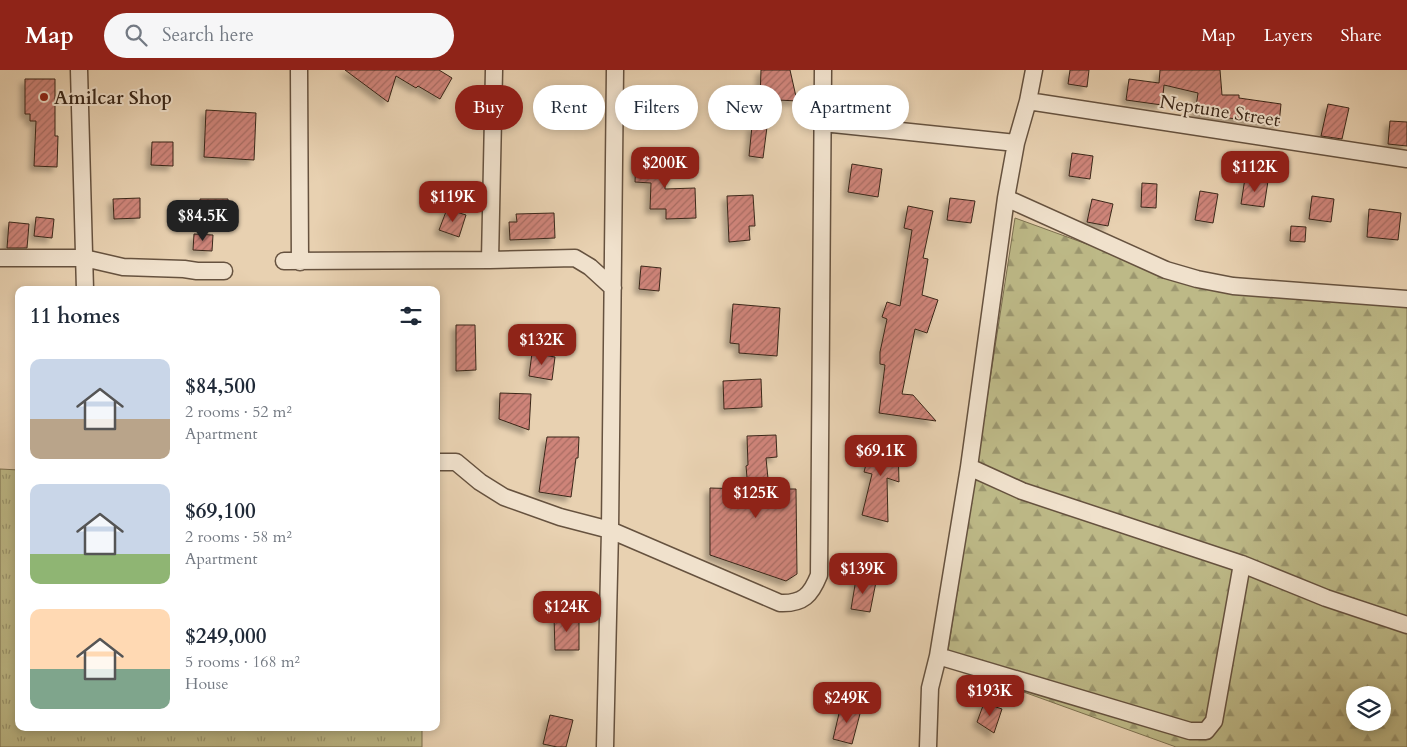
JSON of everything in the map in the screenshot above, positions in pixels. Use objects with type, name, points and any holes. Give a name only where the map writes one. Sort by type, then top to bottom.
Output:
[{"type":"street","points":[[79,70],[85,286]]},
{"type":"street","points":[[298,70],[292,261],[575,258],[590,267],[613,288]]},
{"type":"street","points":[[490,260],[494,70]]},
{"type":"street","points":[[605,747],[610,530],[614,70]]},
{"type":"street","points":[[824,70],[824,85]]},
{"type":"street","points":[[928,747],[930,688],[938,656],[969,467],[1006,198],[1016,143],[1028,101],[1034,70]]},
{"type":"street","name":"Neptune Street","points":[[1028,101],[1407,159]]},
{"type":"street","points":[[440,462],[456,462],[480,482],[504,497],[610,530],[780,603],[794,604],[807,596],[819,575],[823,130]]},
{"type":"street","points":[[891,130],[1016,143]]},
{"type":"street","points":[[1006,198],[1166,270],[1197,279],[1233,286],[1372,298],[1407,299]]},
{"type":"street","points":[[0,258],[84,258],[123,267],[224,271]]},
{"type":"street","points":[[969,467],[1022,492],[1242,564],[1326,598],[1407,625]]},
{"type":"street","points":[[938,656],[1190,731],[1206,731],[1214,720],[1242,564]]},
{"type":"green space","points":[[1015,218],[1219,292],[1407,304],[1407,747],[1176,747],[946,664]]},
{"type":"green space","points":[[0,469],[15,470],[15,731],[422,731],[422,747],[0,747]]},
{"type":"building","points":[[345,70],[439,70],[452,78],[440,99],[396,76],[388,102]]},
{"type":"building","points":[[761,70],[790,70],[793,85],[792,101],[782,100],[782,85],[760,85]]},
{"type":"building","points":[[1070,70],[1089,70],[1087,87],[1068,84]]},
{"type":"building","points":[[1160,70],[1220,70],[1222,95],[1239,95],[1239,98],[1281,104],[1279,124],[1195,114],[1198,93],[1164,85],[1162,105],[1126,100],[1129,79],[1159,83]]},
{"type":"building","points":[[25,79],[55,79],[55,136],[58,136],[57,167],[34,166],[36,121],[30,121],[30,114],[25,114]]},
{"type":"building","points":[[1328,104],[1349,108],[1342,139],[1321,136]]},
{"type":"building","points":[[206,110],[256,113],[254,160],[204,157]]},
{"type":"building","points":[[1390,121],[1407,122],[1407,146],[1388,144]]},
{"type":"building","points":[[752,130],[767,130],[763,158],[749,156]]},
{"type":"building","points":[[152,142],[173,142],[173,166],[151,165]]},
{"type":"building","points":[[1072,153],[1093,156],[1090,179],[1069,176]]},
{"type":"building","points":[[636,156],[666,158],[665,189],[695,188],[696,218],[666,219],[666,209],[650,209],[651,183],[635,182]]},
{"type":"building","points":[[852,164],[882,169],[878,197],[848,192]]},
{"type":"building","points":[[1245,178],[1268,181],[1264,207],[1241,204]]},
{"type":"building","points":[[1142,183],[1157,184],[1156,208],[1141,207]]},
{"type":"building","points":[[1200,191],[1218,194],[1213,223],[1195,220]]},
{"type":"building","points":[[753,195],[755,226],[749,226],[750,240],[729,242],[727,196]]},
{"type":"building","points":[[1312,196],[1334,199],[1331,222],[1309,219]]},
{"type":"building","points":[[140,198],[140,218],[114,219],[113,199]]},
{"type":"building","points":[[950,198],[975,201],[971,223],[947,220]]},
{"type":"building","points":[[200,199],[228,199],[228,222],[200,221]]},
{"type":"building","points":[[1092,199],[1113,204],[1108,226],[1087,222]]},
{"type":"building","points":[[908,206],[933,211],[923,258],[928,259],[922,295],[938,300],[927,333],[915,329],[902,394],[913,395],[936,421],[879,413],[885,365],[880,364],[880,352],[887,319],[882,317],[887,302],[900,306],[912,230],[904,228]]},
{"type":"building","points":[[447,209],[466,215],[459,237],[439,230]]},
{"type":"building","points":[[1369,209],[1401,213],[1398,240],[1367,237]]},
{"type":"building","points":[[554,213],[555,238],[510,240],[509,222],[517,222],[516,214]]},
{"type":"building","points":[[36,217],[54,219],[52,238],[34,236]]},
{"type":"building","points":[[9,222],[29,224],[27,248],[7,248]]},
{"type":"building","points":[[1291,226],[1306,227],[1305,242],[1290,241]]},
{"type":"building","points":[[194,234],[213,235],[212,251],[193,250]]},
{"type":"building","points":[[641,266],[661,268],[659,291],[639,289]]},
{"type":"building","points":[[733,304],[780,308],[777,356],[739,353],[739,344],[730,343]]},
{"type":"building","points":[[456,325],[475,325],[476,370],[456,371]]},
{"type":"building","points":[[532,353],[555,357],[552,380],[529,376]]},
{"type":"building","points":[[761,379],[762,407],[724,409],[723,381]]},
{"type":"building","points":[[500,393],[531,394],[529,430],[499,419]]},
{"type":"building","points":[[776,435],[777,457],[766,458],[769,489],[796,489],[797,574],[786,581],[710,555],[710,488],[748,489],[746,466],[748,465],[747,436]]},
{"type":"building","points":[[547,437],[579,437],[578,458],[576,458],[571,497],[539,492]]},
{"type":"building","points":[[882,437],[887,438],[887,442],[898,445],[899,482],[887,478],[888,522],[862,515],[872,474],[864,472],[873,438],[881,440]]},
{"type":"building","points":[[856,579],[876,582],[870,612],[851,609]]},
{"type":"building","points":[[554,617],[579,617],[579,650],[555,650]]},
{"type":"building","points":[[984,703],[1002,709],[994,733],[977,722]]},
{"type":"building","points":[[841,705],[861,710],[852,744],[833,739]]},
{"type":"building","points":[[550,715],[573,720],[566,747],[543,744]]},
{"type":"place","name":"Amilcar Shop","points":[[44,97]]}]
